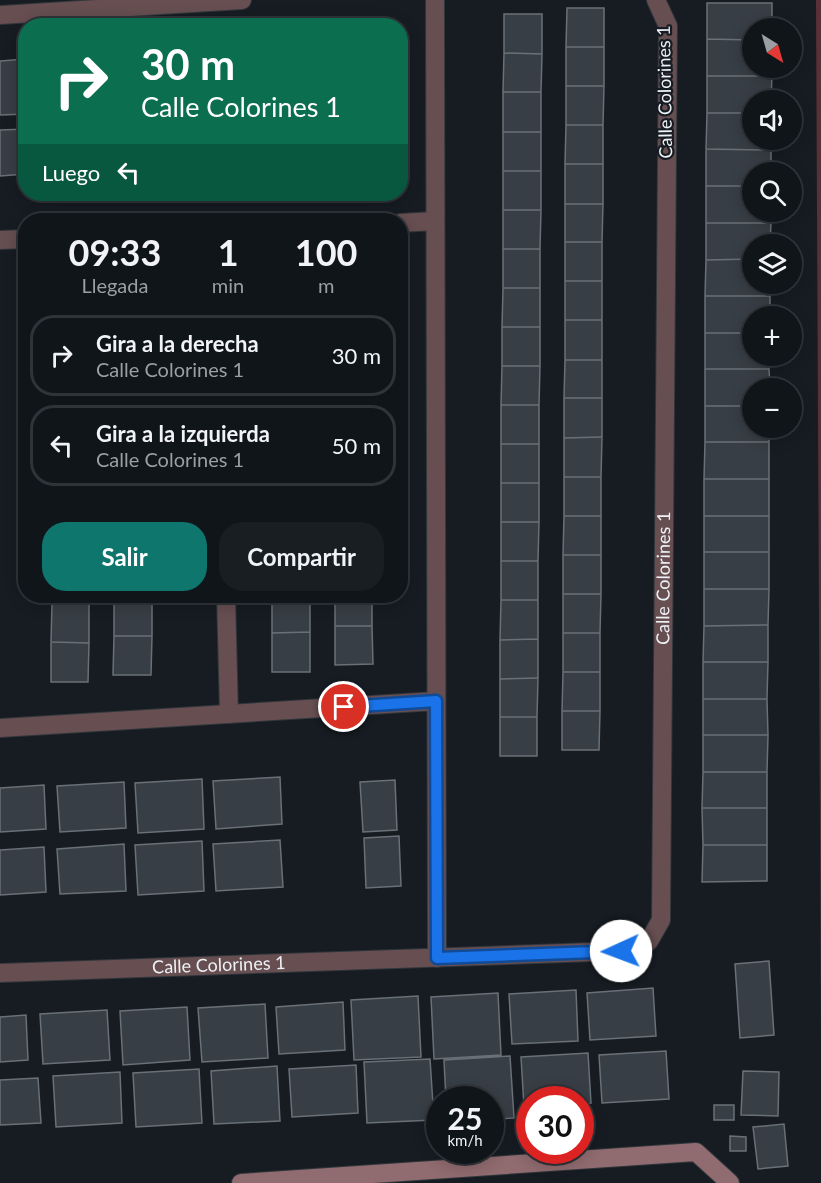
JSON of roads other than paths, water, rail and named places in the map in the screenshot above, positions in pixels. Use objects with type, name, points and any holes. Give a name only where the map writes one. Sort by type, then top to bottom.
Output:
[{"type":"street","points":[[0,15],[242,0]]},
{"type":"street","points":[[435,0],[437,958]]},
{"type":"street","name":"Calle Colorines 1","points":[[0,973],[621,951],[649,941],[661,920],[668,26],[656,0]]},
{"type":"street","points":[[408,223],[435,221]]},
{"type":"street","points":[[0,240],[18,239]]},
{"type":"street","points":[[226,603],[229,714]]},
{"type":"street","points":[[0,728],[436,701]]},
{"type":"street","points":[[241,1183],[696,1152],[730,1183]]}]
